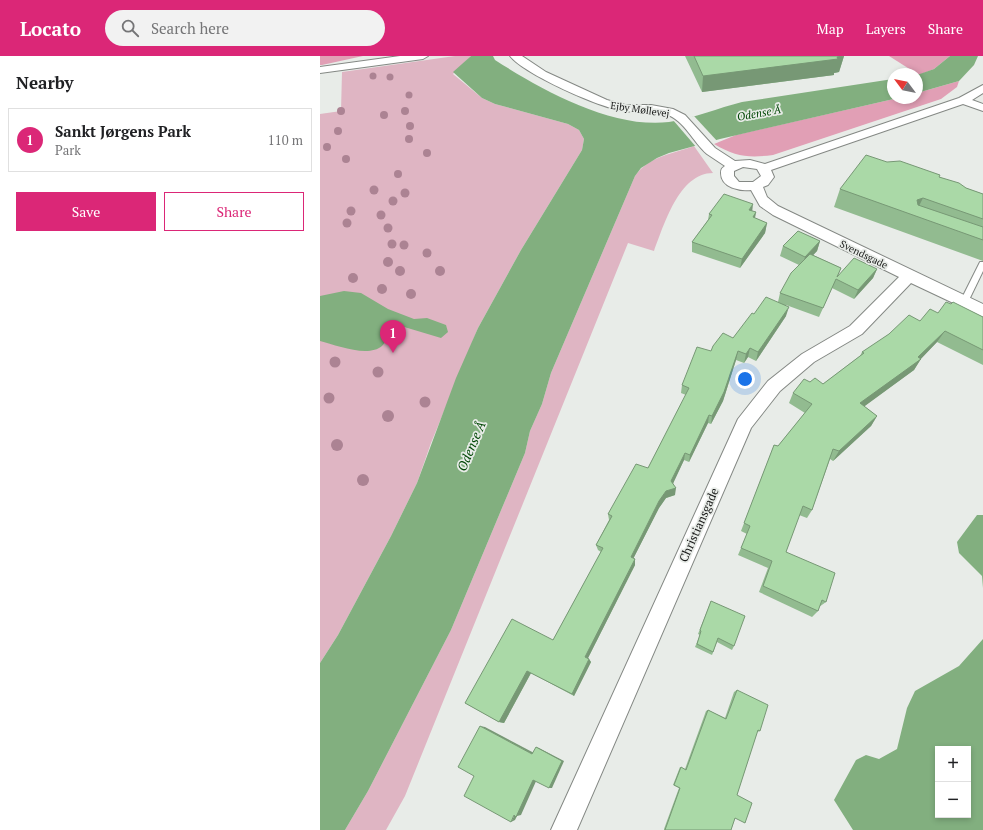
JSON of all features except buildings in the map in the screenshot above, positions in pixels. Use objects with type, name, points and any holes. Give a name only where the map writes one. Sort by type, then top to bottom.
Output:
[{"type":"street","points":[[320,70],[423,56]]},
{"type":"street","name":"Ejby Møllevej","points":[[515,56],[542,74],[603,103],[625,108],[652,108],[669,111],[682,117],[706,145],[721,159],[733,165]]},
{"type":"street","points":[[764,168],[768,177],[765,183],[756,187],[740,186],[728,179],[726,174],[728,169],[733,165],[750,163],[764,168],[962,100],[983,88]]},
{"type":"street","points":[[962,100],[983,108]]},
{"type":"street","name":"Svendsgade","points":[[756,187],[758,196],[764,203],[774,210],[983,311]]},
{"type":"street","name":"Christiansgade","points":[[564,830],[744,424],[774,386],[808,358],[856,330],[909,276]]},
{"type":"lane","points":[[964,302],[983,264]]},
{"type":"shaded area","points":[[320,56],[363,56],[320,65]]},
{"type":"shaded area","points":[[455,56],[471,56],[453,74],[482,98],[495,104],[568,124],[579,130],[584,139],[582,150],[521,250],[478,328],[431,443],[417,483],[391,536],[338,635],[320,663],[320,114],[341,111],[342,72]]},
{"type":"shaded area","points":[[889,56],[950,56],[934,69],[923,73],[923,68],[908,68]]},
{"type":"shaded area","points":[[959,81],[957,87],[941,99],[773,155],[743,156],[729,152],[714,144],[736,135],[887,101],[887,104],[923,104],[923,91]]},
{"type":"shaded area","points":[[694,146],[713,173],[701,175],[682,191],[674,202],[654,251],[628,243],[405,796],[386,830],[345,830],[368,791],[451,630],[525,453],[530,431],[542,404],[551,373],[635,176],[641,169],[654,160]]},
{"type":"water","name":"Odense Å","points":[[471,56],[493,56],[495,60],[514,72],[578,105],[624,119],[647,123],[679,120],[742,102],[887,80],[887,101],[720,139],[669,153],[657,158],[641,168],[635,176],[551,373],[542,404],[530,431],[525,453],[451,630],[368,791],[345,830],[320,830],[320,663],[338,635],[391,536],[417,483],[456,378],[478,328],[521,250],[582,150],[584,139],[579,130],[568,124],[495,104],[482,98],[453,72]]},
{"type":"water","points":[[950,56],[978,56],[974,65],[959,81],[923,91],[923,73],[934,69]]},
{"type":"water","points":[[344,291],[361,293],[388,309],[414,319],[427,318],[446,325],[448,332],[441,338],[401,326],[392,332],[382,346],[369,351],[352,350],[320,341],[320,296]]},
{"type":"water","points":[[977,515],[983,515],[983,588],[982,576],[959,553],[957,542]]},
{"type":"water","points":[[983,639],[983,830],[853,830],[834,800],[856,760],[866,755],[879,759],[897,749],[907,708],[915,691],[959,666]]},
{"type":"pier","points":[[694,116],[718,142],[697,148],[673,120]]},
{"type":"place","name":"Sankt Jørgens Park","points":[[393,353]]}]
